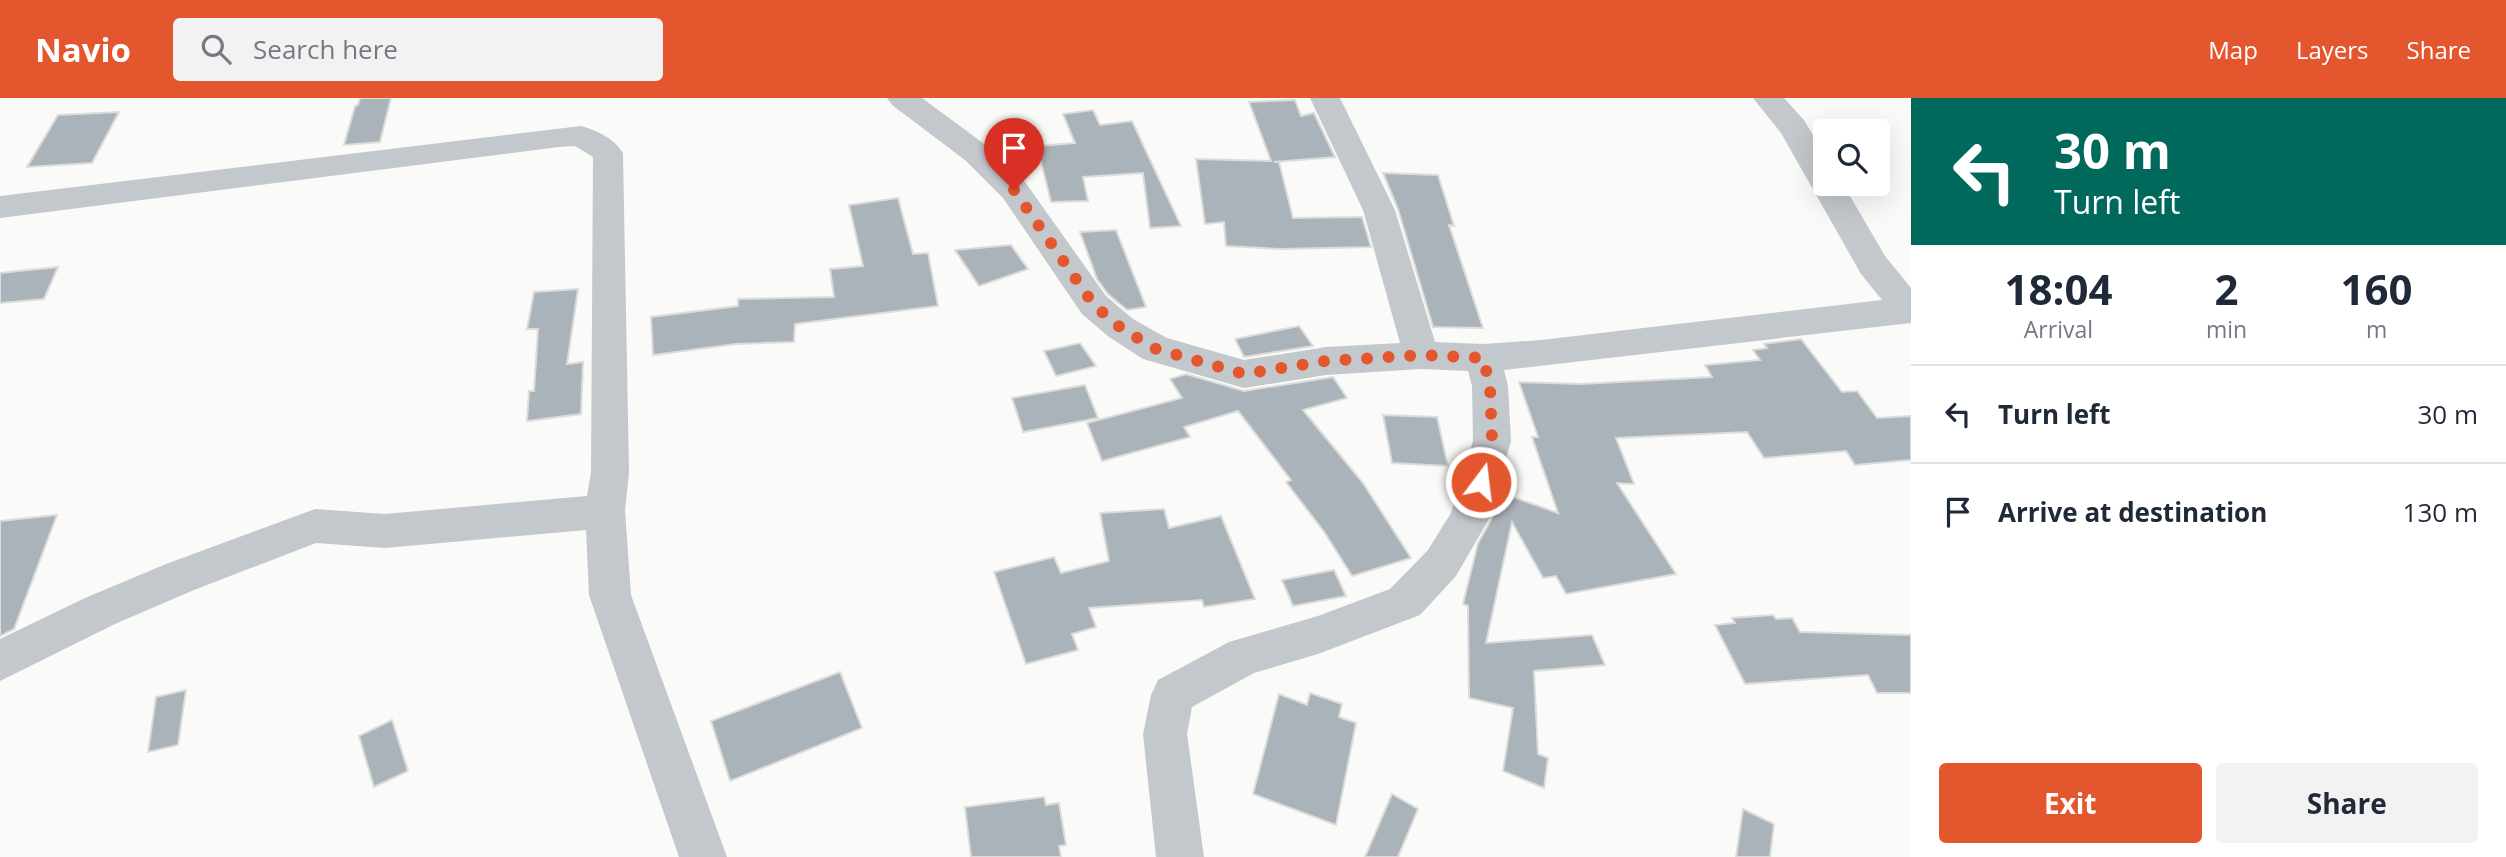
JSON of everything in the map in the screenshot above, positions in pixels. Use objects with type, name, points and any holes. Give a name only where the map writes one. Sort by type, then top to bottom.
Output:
[{"type":"street","points":[[902,98],[976,153],[1014,190],[1094,305],[1121,328],[1156,349],[1244,374],[1326,361],[1421,355],[1483,358],[1541,355],[1910,310]]},
{"type":"street","points":[[1325,98],[1378,209],[1421,355]]},
{"type":"street","points":[[1768,98],[1793,127],[1813,160]]},
{"type":"street","points":[[0,207],[559,137],[581,136],[608,153],[610,472],[605,510],[610,595],[703,857]]},
{"type":"street","points":[[1834,196],[1873,264],[1910,310]]},
{"type":"street","points":[[1180,857],[1166,734],[1173,695],[1244,656],[1318,635],[1405,602],[1442,563],[1469,519],[1492,440],[1490,386],[1483,358]]},
{"type":"street","points":[[0,661],[100,611],[180,577],[316,526],[385,531],[605,510]]},
{"type":"building","points":[[360,98],[391,98],[380,142],[344,145],[355,106]]},
{"type":"building","points":[[1295,100],[1301,116],[1314,113],[1335,157],[1274,162],[1279,162],[1293,218],[1362,217],[1371,247],[1280,249],[1226,246],[1224,222],[1205,224],[1196,159],[1271,161],[1249,102]]},
{"type":"building","points":[[1093,110],[1100,125],[1132,121],[1181,226],[1150,228],[1143,173],[1083,177],[1088,201],[1051,202],[1037,146],[1075,143],[1063,114]]},
{"type":"building","points":[[119,112],[92,163],[27,167],[58,115]]},
{"type":"building","points":[[1383,173],[1438,175],[1454,226],[1449,225],[1483,328],[1433,327],[1398,209]]},
{"type":"building","points":[[898,198],[913,254],[928,253],[938,306],[795,324],[794,342],[736,344],[653,355],[651,317],[738,306],[738,299],[834,297],[830,269],[863,266],[849,205]]},
{"type":"building","points":[[1116,230],[1146,307],[1127,310],[1108,294],[1097,279],[1080,232]]},
{"type":"building","points":[[1011,245],[1028,269],[979,286],[955,250]]},
{"type":"building","points":[[58,267],[44,299],[0,303],[0,273]]},
{"type":"building","points":[[578,289],[567,364],[583,362],[581,414],[527,421],[529,391],[534,391],[538,329],[527,329],[534,292]]},
{"type":"building","points":[[1299,326],[1313,346],[1244,357],[1235,339]]},
{"type":"building","points":[[1801,339],[1842,392],[1857,391],[1877,418],[1911,416],[1911,460],[1855,465],[1846,451],[1764,458],[1747,432],[1616,438],[1634,484],[1617,483],[1676,574],[1566,594],[1556,576],[1543,578],[1512,522],[1486,643],[1592,635],[1605,665],[1534,671],[1538,754],[1548,758],[1544,788],[1503,771],[1513,708],[1469,698],[1468,606],[1463,604],[1478,543],[1491,520],[1499,492],[1558,513],[1532,437],[1538,437],[1519,382],[1581,384],[1712,377],[1705,365],[1760,360],[1753,350],[1767,348],[1764,344]]},
{"type":"building","points":[[1080,343],[1096,366],[1056,376],[1044,351]]},
{"type":"building","points":[[1186,374],[1244,391],[1333,377],[1347,398],[1303,410],[1363,483],[1411,558],[1352,576],[1325,533],[1286,482],[1291,480],[1238,411],[1184,427],[1190,437],[1102,461],[1087,423],[1182,398],[1170,379]]},
{"type":"building","points":[[1085,385],[1098,418],[1023,432],[1012,398]]},
{"type":"building","points":[[1383,415],[1437,417],[1448,466],[1392,463]]},
{"type":"building","points":[[1164,509],[1169,528],[1221,516],[1255,599],[1204,607],[1202,600],[1089,608],[1096,627],[1072,634],[1078,650],[1026,664],[994,572],[1054,557],[1061,573],[1109,561],[1100,513]]},
{"type":"building","points":[[57,515],[14,629],[0,636],[0,521]]},
{"type":"building","points":[[1334,570],[1346,596],[1293,606],[1282,580]]},
{"type":"building","points":[[1773,615],[1776,619],[1792,618],[1800,632],[1911,635],[1911,693],[1877,693],[1868,675],[1745,684],[1715,625],[1735,623],[1732,618]]},
{"type":"building","points":[[840,672],[862,728],[730,781],[711,721]]},
{"type":"building","points":[[186,690],[178,745],[148,752],[156,697]]},
{"type":"building","points":[[1310,693],[1342,704],[1339,717],[1356,723],[1336,825],[1253,794],[1279,694],[1307,705]]},
{"type":"building","points":[[392,720],[408,771],[374,787],[359,736]]},
{"type":"building","points":[[1392,794],[1418,809],[1398,857],[1365,857]]},
{"type":"building","points":[[1044,797],[1046,805],[1059,803],[1066,845],[1059,846],[1061,857],[971,857],[965,807]]},
{"type":"building","points":[[1743,809],[1774,824],[1770,857],[1736,857]]},
{"type":"route","points":[[1014,190],[1094,305],[1121,328],[1156,349],[1244,374],[1326,361],[1421,355],[1483,358],[1490,386],[1492,440],[1481,482]]}]
